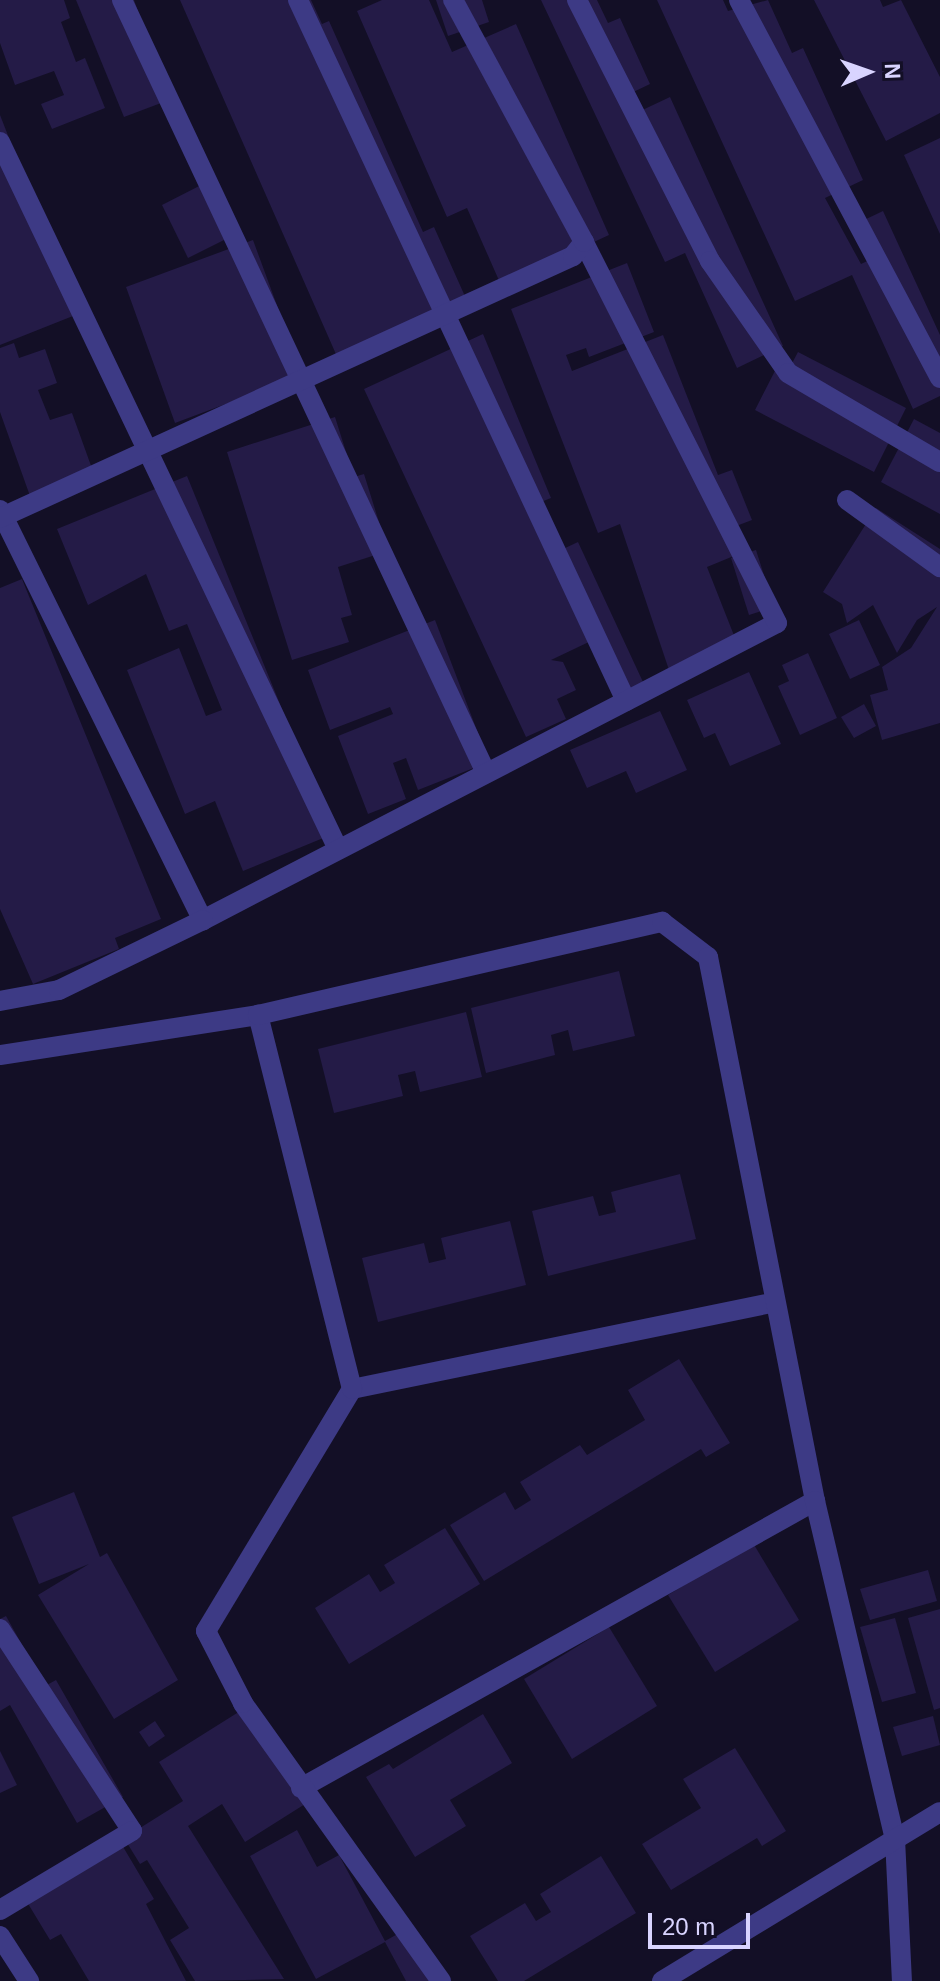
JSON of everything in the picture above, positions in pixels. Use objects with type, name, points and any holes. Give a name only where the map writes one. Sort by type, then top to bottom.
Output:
[{"type":"street","points":[[122,0],[486,773]]},
{"type":"street","points":[[298,0],[626,701]]},
{"type":"street","points":[[0,1001],[59,990],[203,920],[777,623],[584,242],[453,0]]},
{"type":"street","points":[[577,0],[710,261],[788,373],[940,462]]},
{"type":"street","points":[[739,0],[940,378]]},
{"type":"street","points":[[0,142],[338,849]]},
{"type":"street","points":[[203,920],[1,515],[573,256],[584,242]]},
{"type":"street","points":[[847,500],[940,567]]},
{"type":"street","points":[[0,1055],[258,1015],[662,922],[708,957],[815,1501],[895,1839],[902,1981]]},
{"type":"street","points":[[258,1015],[352,1389],[206,1631],[243,1703],[441,1981]]},
{"type":"street","points":[[352,1389],[775,1302]]},
{"type":"street","points":[[301,1788],[815,1501]]},
{"type":"street","points":[[0,1629],[132,1831],[0,1910]]},
{"type":"street","points":[[662,1981],[940,1812]]},
{"type":"street","points":[[0,1936],[29,1981]]},
{"type":"building","points":[[0,0],[64,0],[70,18],[61,22],[76,62],[85,58],[105,108],[52,129],[41,104],[64,95],[54,71],[15,85],[0,43]]},
{"type":"building","points":[[76,0],[134,0],[169,100],[124,117]]},
{"type":"building","points":[[180,0],[311,0],[322,24],[329,21],[423,232],[434,227],[468,303],[339,361]]},
{"type":"building","points":[[382,0],[429,0],[452,52],[516,24],[609,235],[501,285],[467,208],[447,217],[357,11]]},
{"type":"building","points":[[436,0],[482,0],[489,22],[448,36]]},
{"type":"building","points":[[541,0],[597,0],[608,23],[620,18],[650,84],[625,96],[634,114],[670,97],[783,346],[737,368],[685,253],[665,262]]},
{"type":"building","points":[[657,0],[723,0],[728,11],[768,0],[792,53],[803,48],[863,180],[825,198],[861,264],[878,256],[862,221],[883,211],[940,335],[940,396],[913,409],[852,275],[795,301]]},
{"type":"building","points":[[814,0],[880,0],[883,7],[901,0],[940,77],[940,113],[886,141]]},
{"type":"building","points":[[0,115],[78,314],[0,345]]},
{"type":"building","points":[[940,138],[940,234],[904,155]]},
{"type":"building","points":[[207,182],[234,235],[188,258],[162,205]]},
{"type":"building","points":[[253,240],[307,387],[239,399],[175,423],[126,287]]},
{"type":"building","points":[[627,263],[654,332],[589,357],[586,348],[566,355],[572,371],[663,335],[718,475],[732,470],[752,520],[731,528],[741,553],[707,567],[737,643],[669,670],[620,524],[598,533],[511,309]]},
{"type":"building","points":[[483,334],[551,498],[541,502],[563,549],[578,542],[643,682],[618,695],[593,640],[551,660],[563,662],[576,690],[557,699],[566,719],[526,737],[364,389]]},
{"type":"building","points":[[14,343],[19,358],[45,349],[57,383],[38,390],[50,420],[72,413],[94,474],[30,496],[0,412],[0,348]]},
{"type":"building","points":[[798,352],[906,408],[874,472],[755,410],[780,361],[790,367]]},
{"type":"building","points":[[335,417],[354,477],[364,474],[388,551],[338,567],[352,615],[341,618],[349,642],[292,660],[227,452]]},
{"type":"building","points":[[914,419],[940,433],[940,514],[881,482]]},
{"type":"building","points":[[187,476],[333,834],[243,871],[215,801],[185,814],[127,670],[179,648],[206,716],[222,710],[187,624],[169,631],[146,574],[88,605],[57,529]]},
{"type":"building","points":[[876,508],[940,549],[940,723],[882,740],[870,695],[888,690],[882,667],[911,648],[937,607],[917,620],[897,653],[873,605],[847,623],[842,604],[823,592]]},
{"type":"building","points":[[756,550],[774,607],[749,615],[731,558]]},
{"type":"building","points":[[22,579],[161,919],[115,938],[119,949],[33,984],[0,909],[0,588]]},
{"type":"building","points":[[435,620],[489,762],[418,790],[406,758],[393,763],[406,799],[368,814],[338,736],[393,714],[390,707],[330,730],[308,670]]},
{"type":"building","points":[[859,620],[880,665],[850,679],[829,634]]},
{"type":"building","points":[[808,653],[837,718],[800,735],[778,686],[789,681],[782,665]]},
{"type":"building","points":[[749,672],[781,744],[730,766],[715,733],[704,738],[687,700]]},
{"type":"building","points":[[864,704],[876,726],[854,738],[841,717]]},
{"type":"building","points":[[660,711],[687,770],[636,793],[626,771],[587,788],[570,750]]},
{"type":"building","points":[[619,971],[635,1036],[573,1051],[568,1030],[551,1035],[555,1055],[486,1073],[471,1008]]},
{"type":"building","points":[[466,1012],[482,1077],[420,1092],[415,1071],[398,1075],[403,1096],[334,1113],[318,1049]]},
{"type":"building","points":[[680,1174],[696,1239],[548,1276],[532,1211],[593,1196],[599,1216],[616,1212],[611,1192]]},
{"type":"building","points":[[510,1221],[526,1285],[378,1322],[362,1258],[424,1243],[429,1263],[446,1259],[441,1238]]},
{"type":"building","points":[[679,1359],[730,1443],[706,1457],[701,1449],[484,1581],[450,1525],[505,1492],[515,1510],[531,1500],[520,1482],[580,1445],[587,1455],[645,1420],[628,1390]]},
{"type":"building","points":[[74,1492],[100,1557],[107,1553],[178,1680],[114,1719],[38,1595],[89,1564],[39,1584],[12,1517]]},
{"type":"building","points":[[445,1528],[480,1584],[349,1664],[315,1608],[369,1574],[380,1592],[395,1583],[384,1565]]},
{"type":"building","points":[[753,1543],[799,1620],[715,1672],[668,1595]]},
{"type":"building","points":[[928,1570],[937,1601],[870,1620],[860,1589]]},
{"type":"building","points":[[940,1609],[940,1708],[934,1710],[908,1618]]},
{"type":"building","points":[[6,1616],[45,1686],[56,1680],[123,1797],[77,1823],[10,1705],[0,1711],[0,1619]]},
{"type":"building","points":[[895,1618],[916,1693],[882,1702],[860,1627]]},
{"type":"building","points":[[609,1627],[657,1706],[572,1759],[524,1679]]},
{"type":"building","points":[[253,1703],[313,1799],[245,1842],[222,1804],[188,1826],[284,1979],[195,1981],[170,1940],[189,1928],[147,1860],[140,1864],[124,1838],[183,1801],[159,1762]]},
{"type":"building","points":[[483,1714],[512,1763],[450,1800],[466,1826],[415,1857],[366,1777],[389,1764],[393,1769]]},
{"type":"building","points":[[933,1716],[940,1745],[902,1756],[893,1727]]},
{"type":"building","points":[[155,1721],[165,1736],[149,1747],[139,1732]]},
{"type":"building","points":[[735,1748],[786,1831],[762,1846],[757,1838],[671,1890],[642,1844],[701,1808],[683,1779]]},
{"type":"building","points":[[0,1751],[17,1785],[0,1793]]},
{"type":"building","points":[[297,1830],[317,1867],[339,1855],[385,1941],[412,1926],[442,1981],[406,1981],[385,1942],[316,1979],[250,1856]]},
{"type":"building","points":[[122,1845],[154,1899],[146,1904],[186,1981],[89,1981],[61,1934],[50,1940],[27,1902]]},
{"type":"building","points":[[601,1856],[636,1913],[524,1981],[498,1981],[470,1936],[525,1903],[536,1921],[551,1912],[540,1894]]}]
